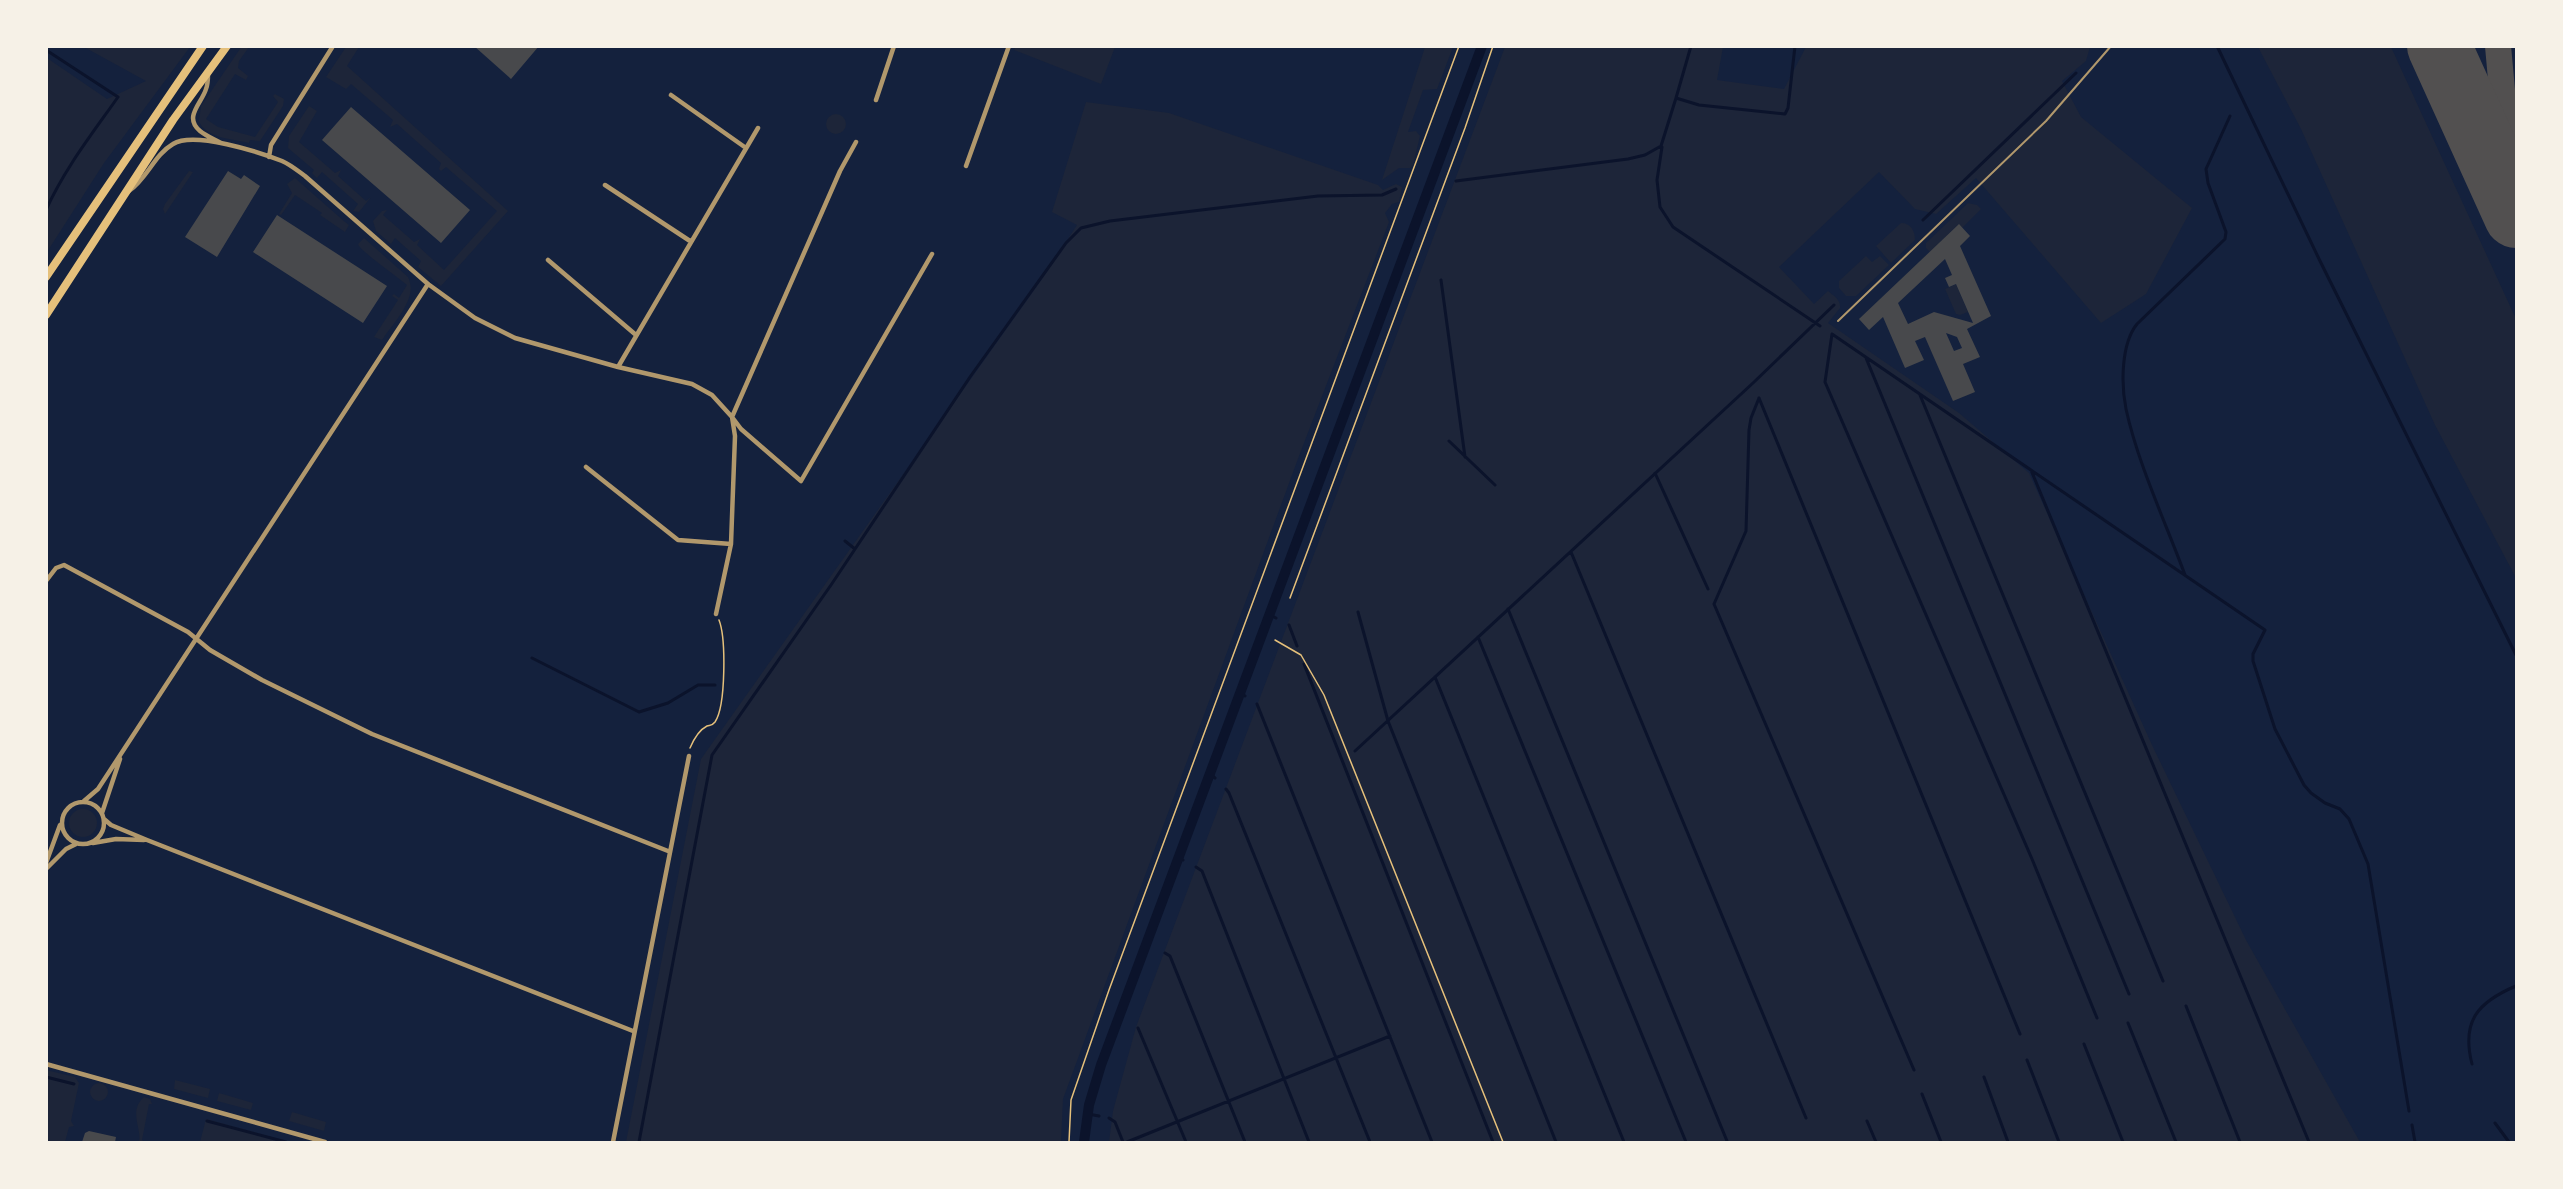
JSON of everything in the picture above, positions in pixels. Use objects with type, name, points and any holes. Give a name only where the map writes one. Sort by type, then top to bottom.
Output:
[{"type":"highway","points":[[46,277],[203,46]]},
{"type":"highway","points":[[46,315],[173,120],[227,46]]},
{"type":"street","points":[[268,157],[271,145],[333,46]]},
{"type":"street","points":[[876,100],[894,46]]},
{"type":"street","points":[[966,166],[1009,46]]},
{"type":"street","points":[[209,72],[206,90],[197,105],[193,118],[194,124],[200,132],[221,143]]},
{"type":"street","points":[[671,95],[746,148]]},
{"type":"street","points":[[618,367],[758,128]]},
{"type":"street","points":[[126,193],[142,183],[163,152],[177,141],[188,139],[221,143],[283,162],[299,172],[428,284],[475,318],[516,338],[702,388],[741,429],[801,481],[932,254]]},
{"type":"street","points":[[716,614],[730,544],[735,436],[732,417],[840,171],[856,142]]},
{"type":"street","points":[[605,185],[690,241]]},
{"type":"street","points":[[548,260],[636,335]]},
{"type":"street","points":[[46,863],[66,809],[84,801],[98,789],[428,284]]},
{"type":"street","points":[[586,466],[678,540],[730,544]]},
{"type":"street","points":[[46,581],[56,568],[64,565],[188,632],[197,640],[262,680],[372,734],[668,851]]},
{"type":"street","points":[[102,813],[122,753]]},
{"type":"street","points":[[612,1143],[668,851],[689,756]]},
{"type":"street","points":[[84,801],[97,807],[104,819],[104,826],[98,838],[87,844]]},
{"type":"street","points":[[104,819],[111,825],[147,840],[633,1031]]},
{"type":"street","points":[[61,822],[65,836],[76,844]]},
{"type":"street","points":[[46,869],[66,849],[76,844],[116,839],[147,840]]},
{"type":"street","points":[[46,1064],[325,1143]]},
{"type":"lane","points":[[1838,321],[2046,121],[2110,46]]},
{"type":"path","points":[[1069,1143],[1071,1100],[1109,990],[1459,46]]},
{"type":"path","points":[[1290,598],[1465,128],[1493,46]]},
{"type":"path","points":[[689,756],[693,741],[704,728],[715,722],[720,710],[723,690],[723,634],[716,614]]},
{"type":"path","points":[[1275,640],[1301,655],[1324,695],[1503,1143]]},
{"type":"shaded area","points":[[242,46],[249,47],[239,61],[238,68],[248,76],[246,80],[235,74],[206,119],[218,127],[255,137],[278,102],[273,96],[275,94],[284,99],[283,106],[260,141],[250,140],[249,143],[213,134],[202,127],[199,121],[201,106]]},
{"type":"shaded area","points":[[1016,46],[1115,47],[1101,84],[1014,50]]},
{"type":"shaded area","points":[[84,47],[190,47],[104,163],[47,252],[47,58],[107,99],[146,81]]},
{"type":"shaded area","points":[[346,47],[359,47],[347,66],[508,211],[441,286],[418,267],[421,261],[395,238],[391,244],[376,231],[373,221],[382,211],[387,210],[383,215],[414,242],[420,239],[417,245],[444,270],[497,211],[446,167],[441,171],[439,169],[441,163],[397,124],[390,127],[393,120],[351,84],[346,89],[326,77]]},
{"type":"shaded area","points":[[1425,47],[1453,47],[1437,89],[1423,90],[1408,132],[1416,131],[1420,136],[1413,165],[1410,168],[1399,168],[1382,180]]},
{"type":"shaded area","points":[[1505,47],[1723,47],[1717,80],[1784,89],[1806,47],[2090,47],[2086,61],[2062,81],[2081,117],[2192,208],[2146,294],[2101,323],[1976,178],[1936,214],[1915,209],[1879,172],[1779,267],[1814,304],[1828,291],[1833,295],[1838,300],[1840,308],[1828,323],[1959,413],[2029,473],[2152,745],[2246,940],[2360,1142],[1109,1142],[1113,1111],[1136,1027]]},
{"type":"shaded area","points":[[2258,47],[2391,47],[2516,319],[2516,578],[2435,425],[2301,129]]},
{"type":"shaded area","points":[[1086,102],[1169,113],[1378,185],[1383,190],[1396,184],[1402,187],[1399,202],[1392,204],[1385,213],[1389,222],[1299,456],[1063,1099],[1061,1142],[626,1142],[701,759],[1044,276],[1077,225],[1052,212]]},
{"type":"shaded area","points":[[309,106],[317,111],[299,142],[335,173],[341,170],[338,176],[366,201],[371,197],[359,212],[353,211],[358,204],[322,172],[317,178],[312,173],[314,170],[288,148],[289,136]]},
{"type":"shaded area","points":[[832,114],[840,114],[846,120],[846,128],[840,134],[832,134],[826,128],[826,120]]},
{"type":"shaded area","points":[[189,171],[193,172],[165,214],[163,209],[165,204]]},
{"type":"shaded area","points":[[295,178],[349,225],[345,232],[295,195],[281,215],[279,214],[292,193],[287,184]]},
{"type":"shaded area","points":[[1968,203],[1977,205],[1981,209],[1962,228],[1958,225],[1930,252],[1926,248],[1926,243]]},
{"type":"shaded area","points":[[1901,223],[1912,228],[1915,240],[1891,263],[1876,246]]},
{"type":"shaded area","points":[[364,238],[408,277],[410,285],[408,302],[382,340],[374,337],[398,300],[392,296],[394,294],[399,298],[407,285],[360,247],[358,244]]},
{"type":"shaded area","points":[[1866,256],[1872,262],[1880,256],[1889,265],[1856,296],[1846,296],[1839,288],[1839,281]]},
{"type":"shaded area","points":[[1956,284],[1968,312],[1960,315],[1956,314],[1945,289]]},
{"type":"shaded area","points":[[83,809],[93,813],[97,823],[93,833],[83,837],[73,833],[69,823],[73,813]]},
{"type":"shaded area","points":[[46,1070],[75,1077],[79,1083],[71,1121],[74,1126],[69,1127],[65,1142],[47,1142]]},
{"type":"shaded area","points":[[175,1080],[210,1089],[208,1098],[174,1089]]},
{"type":"shaded area","points":[[99,1083],[105,1086],[108,1092],[105,1098],[99,1101],[93,1098],[90,1092],[93,1086]]},
{"type":"shaded area","points":[[219,1093],[253,1103],[251,1110],[217,1101]]},
{"type":"shaded area","points":[[144,1097],[150,1099],[152,1104],[149,1104],[142,1140],[145,1142],[139,1142],[136,1114],[139,1102]]},
{"type":"shaded area","points":[[292,1112],[326,1122],[324,1131],[289,1121]]},
{"type":"shaded area","points":[[206,1119],[289,1142],[200,1142]]},
{"type":"building","points":[[474,46],[539,46],[511,79]]},
{"type":"building","points":[[351,107],[470,210],[441,243],[322,140]]},
{"type":"building","points":[[228,171],[241,179],[244,175],[260,186],[217,257],[185,237]]},
{"type":"building","points":[[277,215],[387,286],[363,323],[253,252]]},
{"type":"building","points":[[1959,224],[1970,236],[1960,246],[1991,316],[1967,329],[1980,357],[1963,364],[1975,392],[1953,401],[1925,337],[1915,341],[1924,360],[1905,368],[1883,317],[1869,330],[1859,319]],"holes":[[[1945,259],[1952,275],[1945,278],[1949,287],[1956,284],[1973,323],[1934,312],[1908,324],[1898,303]],[[1946,333],[1957,337],[1962,348],[1954,351]]]},
{"type":"building","points":[[89,1131],[116,1137],[115,1142],[82,1142],[85,1133]]},
{"type":"waterway","points":[[1084,1142],[1089,1105],[1101,1065],[1482,46]]},
{"type":"waterway","points":[[1676,98],[1691,46]]},
{"type":"waterway","points":[[1456,181],[1645,155],[1661,146],[1676,98],[1699,105],[1785,114],[1788,108],[1795,46]]},
{"type":"waterway","points":[[2217,46],[2320,261],[2516,655]]},
{"type":"waterway","points":[[46,50],[118,97],[70,166],[46,210]]},
{"type":"waterway","points":[[1923,220],[2076,73]]},
{"type":"waterway","points":[[2185,575],[2131,430],[2124,399],[2125,353],[2137,324],[2225,239],[2226,232],[2208,183],[2206,169],[2230,116]]},
{"type":"waterway","points":[[1662,147],[1657,180],[1660,207],[1673,227],[1820,326]]},
{"type":"waterway","points":[[639,1142],[712,755],[831,585],[970,377],[1066,243],[1081,228],[1110,221],[1318,196],[1382,195],[1396,189]]},
{"type":"waterway","points":[[1441,280],[1465,457]]},
{"type":"waterway","points":[[1355,751],[1753,383],[1834,305]]},
{"type":"waterway","points":[[2097,1018],[2032,859],[1825,382],[1832,334],[2265,630],[2253,654],[2253,661],[2275,729],[2304,785],[2325,803],[2340,809],[2349,819],[2368,864],[2409,1111]]},
{"type":"waterway","points":[[1866,358],[2129,994]]},
{"type":"waterway","points":[[1920,395],[2163,981]]},
{"type":"waterway","points":[[1759,398],[1749,430],[1746,531],[1714,604],[1914,1070]]},
{"type":"waterway","points":[[1759,398],[2020,1034]]},
{"type":"waterway","points":[[1449,441],[1495,485]]},
{"type":"waterway","points":[[2031,470],[2309,1142]]},
{"type":"waterway","points":[[1655,473],[1708,589]]},
{"type":"waterway","points":[[845,541],[855,549]]},
{"type":"waterway","points":[[1571,552],[1806,1118]]},
{"type":"waterway","points":[[1508,609],[1727,1141]]},
{"type":"waterway","points":[[1358,612],[1388,721],[1556,1142]]},
{"type":"waterway","points":[[1268,614],[1276,618]]},
{"type":"waterway","points":[[1289,625],[1297,646]]},
{"type":"waterway","points":[[1478,637],[1686,1142]]},
{"type":"waterway","points":[[532,658],[639,712],[668,703],[698,685],[715,685]]},
{"type":"waterway","points":[[1304,664],[1493,1142]]},
{"type":"waterway","points":[[1435,677],[1624,1142]]},
{"type":"waterway","points":[[1239,692],[1245,696]]},
{"type":"waterway","points":[[1257,704],[1432,1142]]},
{"type":"waterway","points":[[1209,773],[1215,778]]},
{"type":"waterway","points":[[1226,789],[1370,1142]]},
{"type":"waterway","points":[[1179,858],[1183,860]]},
{"type":"waterway","points":[[1196,867],[1202,871],[1309,1142]]},
{"type":"waterway","points":[[1165,953],[1170,956],[1245,1142]]},
{"type":"waterway","points":[[2472,1064],[2469,1036],[2476,1015],[2482,1006],[2516,986]]},
{"type":"waterway","points":[[2186,1006],[2240,1142]]},
{"type":"waterway","points":[[2128,1023],[2176,1142]]},
{"type":"waterway","points":[[1138,1028],[1186,1142]]},
{"type":"waterway","points":[[1127,1142],[1390,1036]]},
{"type":"waterway","points":[[2084,1044],[2123,1142]]},
{"type":"waterway","points":[[2027,1060],[2059,1142]]},
{"type":"waterway","points":[[46,1077],[74,1084]]},
{"type":"waterway","points":[[1984,1077],[2008,1142]]},
{"type":"waterway","points":[[1922,1094],[1941,1142]]},
{"type":"waterway","points":[[1088,1114],[1099,1116]]},
{"type":"waterway","points":[[1109,1118],[1115,1122],[1123,1142]]},
{"type":"waterway","points":[[207,1121],[286,1142]]},
{"type":"waterway","points":[[1867,1121],[1876,1142]]},
{"type":"waterway","points":[[2495,1123],[2509,1142]]},
{"type":"waterway","points":[[2412,1125],[2415,1142]]},
{"type":"taxiway","points":[[2498,46],[2504,112],[2516,172]]},
{"type":"runway","points":[[2439,46],[2516,216]]}]
